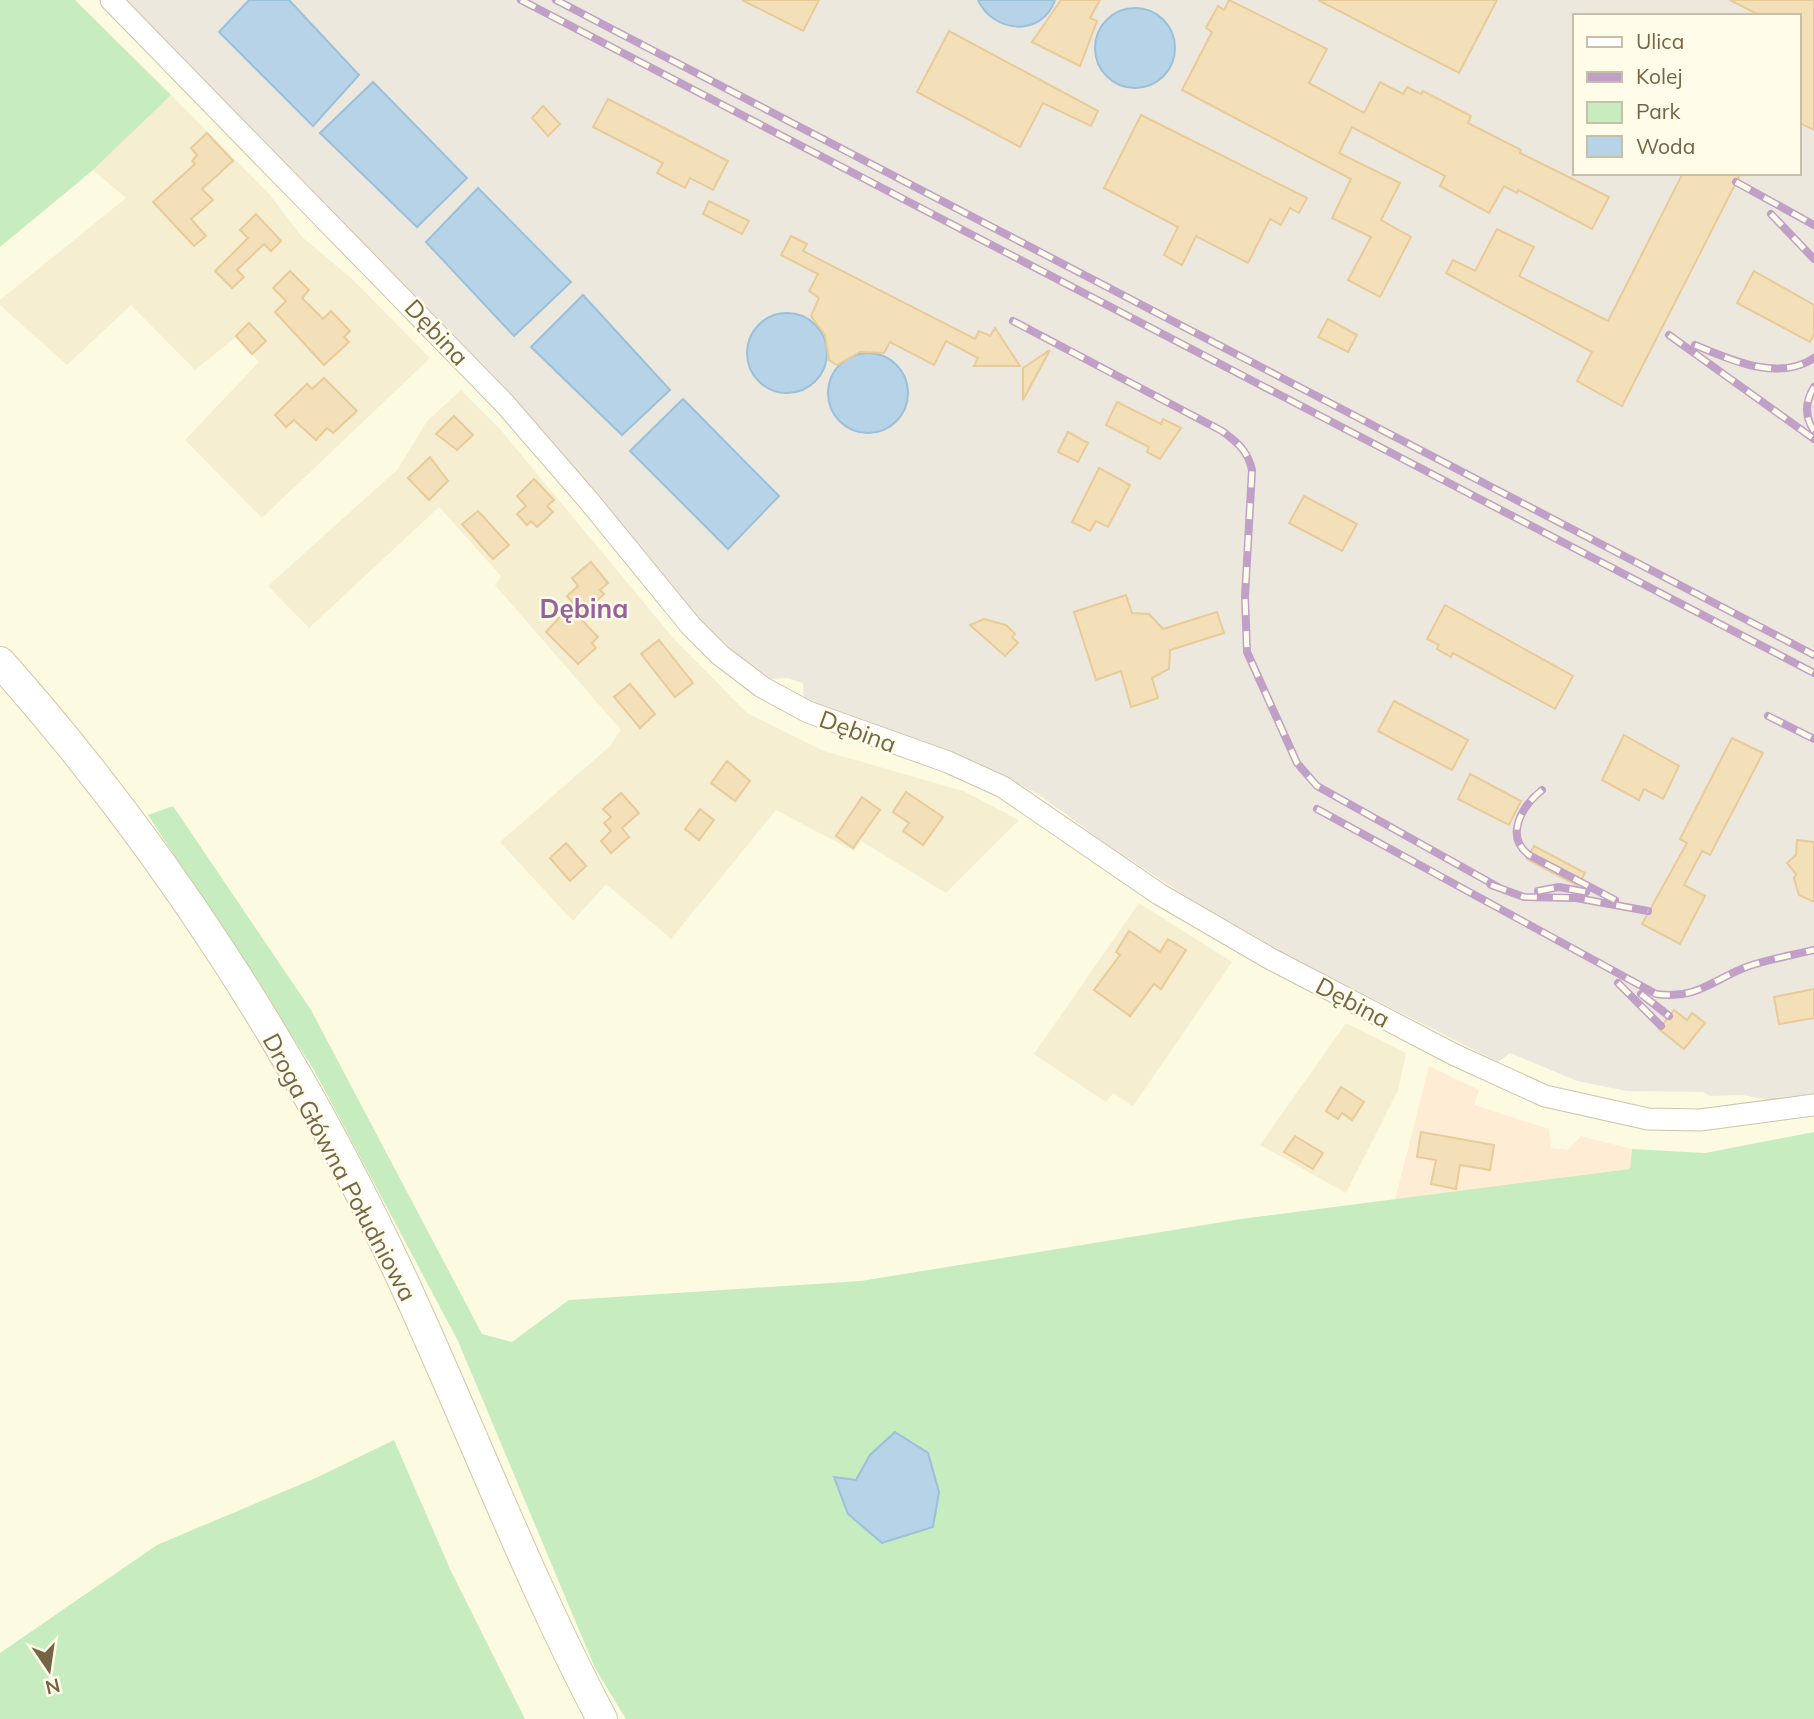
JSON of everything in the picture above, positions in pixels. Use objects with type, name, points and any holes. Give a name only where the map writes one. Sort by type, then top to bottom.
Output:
[{"type":"main road","name":"Droga Główna Południowa","points":[[0,662],[41,708],[126,816],[206,931],[295,1074],[403,1281],[562,1644],[602,1719]]},
{"type":"street","name":"Dębina","points":[[111,0],[505,404],[691,626],[720,655],[762,687],[808,712],[948,762],[1003,787],[1159,894],[1269,958],[1455,1055],[1545,1096],[1648,1119],[1700,1120],[1814,1105]]},
{"type":"shaded area","points":[[124,0],[1814,0],[1814,1095],[1778,1102],[1743,1095],[1710,1096],[1703,1092],[1627,1091],[1577,1081],[1510,1053],[1498,1062],[1239,931],[1105,843],[1038,794],[976,762],[804,701],[803,683],[788,678],[771,679],[739,656],[695,615],[523,408]]},
{"type":"shaded area","points":[[171,95],[270,195],[302,237],[351,278],[430,358],[262,518],[185,440],[259,362],[236,337],[195,370],[131,305],[67,365],[0,305],[0,300],[126,198],[93,170]]},
{"type":"shaded area","points":[[461,390],[500,429],[673,638],[747,713],[824,751],[963,791],[1019,820],[946,893],[861,841],[854,851],[776,810],[671,939],[606,884],[573,921],[500,842],[610,746],[621,730],[495,585],[502,577],[439,507],[309,628],[268,586],[398,469],[427,421]]},
{"type":"shaded area","points":[[1139,903],[1232,962],[1133,1106],[1113,1093],[1106,1102],[1034,1054]]},
{"type":"shaded area","points":[[1346,1023],[1406,1053],[1398,1090],[1346,1193],[1260,1145]]},
{"type":"shaded area","points":[[1429,1066],[1479,1090],[1474,1105],[1549,1129],[1551,1148],[1568,1150],[1581,1136],[1632,1149],[1630,1169],[1395,1200]]},
{"type":"green space","points":[[0,0],[75,0],[171,95],[93,170],[0,247]]},
{"type":"green space","points":[[173,806],[311,1010],[482,1334],[512,1342],[569,1300],[861,1281],[1241,1219],[1630,1169],[1632,1149],[1705,1153],[1814,1132],[1814,1719],[626,1719],[595,1668],[458,1341],[314,1070],[148,815]]},
{"type":"green space","points":[[394,1440],[450,1569],[525,1719],[0,1719],[0,1653],[157,1545],[318,1477]]},
{"type":"water","points":[[249,0],[289,0],[359,75],[313,126],[219,32]]},
{"type":"water","points":[[978,0],[1055,0],[1040,21],[1017,27],[995,19],[985,11]]},
{"type":"water","points":[[1127,8],[1143,8],[1164,19],[1175,40],[1175,56],[1164,77],[1143,88],[1127,88],[1113,82],[1101,70],[1095,56],[1095,40],[1101,26],[1113,14]]},
{"type":"water","points":[[373,82],[467,178],[417,227],[320,133]]},
{"type":"water","points":[[478,188],[571,282],[514,336],[426,242]]},
{"type":"water","points":[[583,295],[670,390],[622,435],[531,347]]},
{"type":"water","points":[[779,313],[795,313],[816,324],[827,345],[827,361],[816,382],[795,393],[779,393],[765,387],[753,375],[747,361],[747,345],[753,331],[765,319]]},
{"type":"water","points":[[860,353],[876,353],[897,364],[908,385],[908,401],[897,422],[876,433],[860,433],[846,427],[834,415],[828,401],[828,385],[834,371],[846,359]]},
{"type":"water","points":[[683,399],[779,496],[728,549],[630,451]]},
{"type":"water","points":[[895,1432],[928,1453],[939,1492],[933,1527],[882,1543],[848,1514],[834,1477],[856,1480],[870,1455]]},
{"type":"building","points":[[742,0],[819,0],[803,31]]},
{"type":"building","points":[[1061,0],[1100,0],[1090,18],[1097,21],[1080,66],[1032,42]]},
{"type":"building","points":[[1229,0],[1327,49],[1309,83],[1364,113],[1380,82],[1403,94],[1407,87],[1421,94],[1423,91],[1471,116],[1468,123],[1521,150],[1520,153],[1609,197],[1592,229],[1518,190],[1517,193],[1504,186],[1489,213],[1440,186],[1445,176],[1352,127],[1339,153],[1400,183],[1381,220],[1411,237],[1380,297],[1348,280],[1371,237],[1332,218],[1351,179],[1182,90],[1212,32],[1206,28],[1218,6],[1224,10]]},
{"type":"building","points":[[1318,0],[1497,0],[1459,73]]},
{"type":"building","points":[[1730,0],[1814,0],[1814,130],[1800,123],[1800,14],[1757,14]]},
{"type":"building","points":[[949,31],[1098,111],[1091,126],[1043,103],[1020,147],[917,92]]},
{"type":"building","points":[[608,99],[728,161],[713,190],[690,178],[685,188],[657,173],[663,163],[593,127]]},
{"type":"building","points":[[543,106],[560,124],[548,136],[532,118]]},
{"type":"building","points":[[1141,115],[1307,198],[1299,213],[1290,208],[1281,225],[1270,219],[1248,263],[1196,236],[1182,265],[1164,255],[1178,227],[1104,188]]},
{"type":"building","points":[[207,133],[233,161],[202,189],[213,200],[191,219],[206,236],[194,246],[153,202],[195,164],[192,161],[197,155],[191,148]]},
{"type":"building","points":[[1682,175],[1740,175],[1622,406],[1577,381],[1592,352],[1446,273],[1453,260],[1475,271],[1497,229],[1534,247],[1519,276],[1608,321]]},
{"type":"building","points":[[709,201],[749,221],[742,234],[703,214]]},
{"type":"building","points":[[256,214],[281,241],[271,251],[264,244],[237,270],[244,277],[232,288],[215,271],[248,238],[240,230]]},
{"type":"building","points":[[791,236],[807,244],[803,251],[975,339],[979,331],[990,336],[995,328],[1020,366],[974,366],[978,358],[946,341],[934,365],[890,342],[884,353],[860,352],[837,365],[829,360],[825,335],[811,316],[819,298],[809,291],[818,274],[781,255]]},
{"type":"building","points":[[290,271],[309,290],[302,298],[323,319],[331,311],[350,331],[344,337],[349,342],[324,365],[275,312],[286,301],[273,288]]},
{"type":"building","points":[[1754,271],[1814,305],[1814,334],[1810,342],[1737,303]]},
{"type":"building","points":[[1328,319],[1357,335],[1348,352],[1318,337]]},
{"type":"building","points":[[249,323],[266,341],[252,354],[236,336]]},
{"type":"building","points":[[1050,350],[1023,400],[1023,368]]},
{"type":"building","points":[[324,378],[357,411],[333,433],[327,428],[316,440],[294,420],[286,427],[275,415],[307,384],[312,389]]},
{"type":"building","points":[[1117,402],[1161,424],[1163,419],[1181,428],[1160,459],[1147,452],[1149,447],[1106,425]]},
{"type":"building","points":[[454,416],[473,435],[457,450],[436,434]]},
{"type":"building","points":[[1068,432],[1088,443],[1078,462],[1058,452]]},
{"type":"building","points":[[430,457],[448,481],[429,500],[408,478]]},
{"type":"building","points":[[1099,468],[1130,485],[1108,527],[1096,521],[1090,531],[1072,522]]},
{"type":"building","points":[[534,479],[554,500],[547,506],[553,512],[537,527],[531,521],[527,525],[517,514],[526,506],[517,496]]},
{"type":"building","points":[[1304,496],[1357,524],[1342,551],[1289,523]]},
{"type":"building","points":[[478,511],[509,545],[493,559],[462,524]]},
{"type":"building","points":[[591,562],[608,583],[600,590],[604,594],[579,617],[598,637],[592,643],[596,648],[578,664],[546,632],[573,603],[567,596],[578,586],[572,578]]},
{"type":"building","points":[[1126,595],[1132,613],[1149,614],[1163,629],[1217,612],[1224,633],[1170,650],[1169,669],[1152,678],[1158,698],[1131,707],[1121,671],[1096,680],[1074,612]]},
{"type":"building","points":[[1445,605],[1573,676],[1555,709],[1453,653],[1451,657],[1437,649],[1439,645],[1427,639]]},
{"type":"building","points":[[984,619],[1006,625],[1015,634],[1012,637],[1018,643],[1005,656],[970,625]]},
{"type":"building","points":[[659,640],[693,683],[675,697],[641,654]]},
{"type":"building","points":[[630,684],[655,714],[640,728],[614,697]]},
{"type":"building","points":[[1394,701],[1468,740],[1452,770],[1378,731]]},
{"type":"building","points":[[1624,735],[1679,766],[1663,799],[1644,789],[1639,800],[1602,780]]},
{"type":"building","points":[[1732,738],[1763,753],[1710,855],[1702,851],[1684,885],[1705,896],[1680,944],[1642,924],[1687,843],[1680,839]]},
{"type":"building","points":[[727,761],[750,781],[735,801],[711,783]]},
{"type":"building","points":[[1470,774],[1521,801],[1509,825],[1458,799]]},
{"type":"building","points":[[906,792],[943,817],[923,845],[903,831],[909,823],[893,812]]},
{"type":"building","points":[[621,793],[639,813],[622,828],[629,837],[611,853],[601,841],[611,831],[604,823],[611,817],[603,809]]},
{"type":"building","points":[[862,797],[880,810],[853,848],[836,836]]},
{"type":"building","points":[[700,809],[714,820],[699,840],[685,829]]},
{"type":"building","points":[[1797,840],[1814,842],[1814,902],[1799,895],[1794,878],[1796,874],[1787,863],[1796,855]]},
{"type":"building","points":[[566,843],[586,866],[570,881],[550,858]]},
{"type":"building","points":[[1534,846],[1585,873],[1578,886],[1527,859]]},
{"type":"building","points":[[1129,931],[1160,952],[1168,939],[1186,950],[1161,989],[1154,984],[1130,1016],[1094,990],[1120,955],[1116,952]]},
{"type":"building","points":[[1814,989],[1814,1018],[1779,1024],[1774,997]]},
{"type":"building","points":[[1674,1010],[1687,1020],[1692,1013],[1705,1023],[1684,1049],[1659,1029]]},
{"type":"building","points":[[1341,1087],[1364,1102],[1352,1120],[1342,1113],[1338,1119],[1326,1111]]},
{"type":"building","points":[[1421,1132],[1494,1145],[1490,1170],[1460,1165],[1456,1189],[1431,1184],[1436,1160],[1417,1157]]},
{"type":"building","points":[[1295,1136],[1323,1153],[1313,1169],[1284,1152]]},
{"type":"railway","points":[[521,0],[1814,673]]},
{"type":"railway","points":[[556,0],[1814,655]]},
{"type":"railway","points":[[1736,182],[1814,225]]},
{"type":"railway","points":[[1771,214],[1814,259]]},
{"type":"railway","points":[[1013,321],[1222,431],[1241,448],[1248,457],[1252,470],[1245,597],[1247,652],[1297,763],[1317,786],[1498,887]]},
{"type":"railway","points":[[1669,335],[1814,439]]},
{"type":"railway","points":[[1695,345],[1739,362],[1770,368],[1800,365],[1814,358]]},
{"type":"railway","points":[[1814,387],[1807,409],[1814,431]]},
{"type":"railway","points":[[1768,716],[1814,739]]},
{"type":"railway","points":[[1542,790],[1528,804],[1519,821],[1518,839],[1522,847],[1529,855],[1615,900]]},
{"type":"railway","points":[[1317,809],[1656,994],[1671,995],[1694,991],[1749,966],[1814,950]]},
{"type":"railway","points":[[1491,885],[1524,897],[1576,898],[1648,911]]},
{"type":"railway","points":[[1538,891],[1559,887],[1586,892]]},
{"type":"railway","points":[[1618,983],[1661,1026]]},
{"type":"railway","points":[[1641,994],[1669,1016]]},
{"type":"district","name":"Dębina","points":[[584,608]]}]
